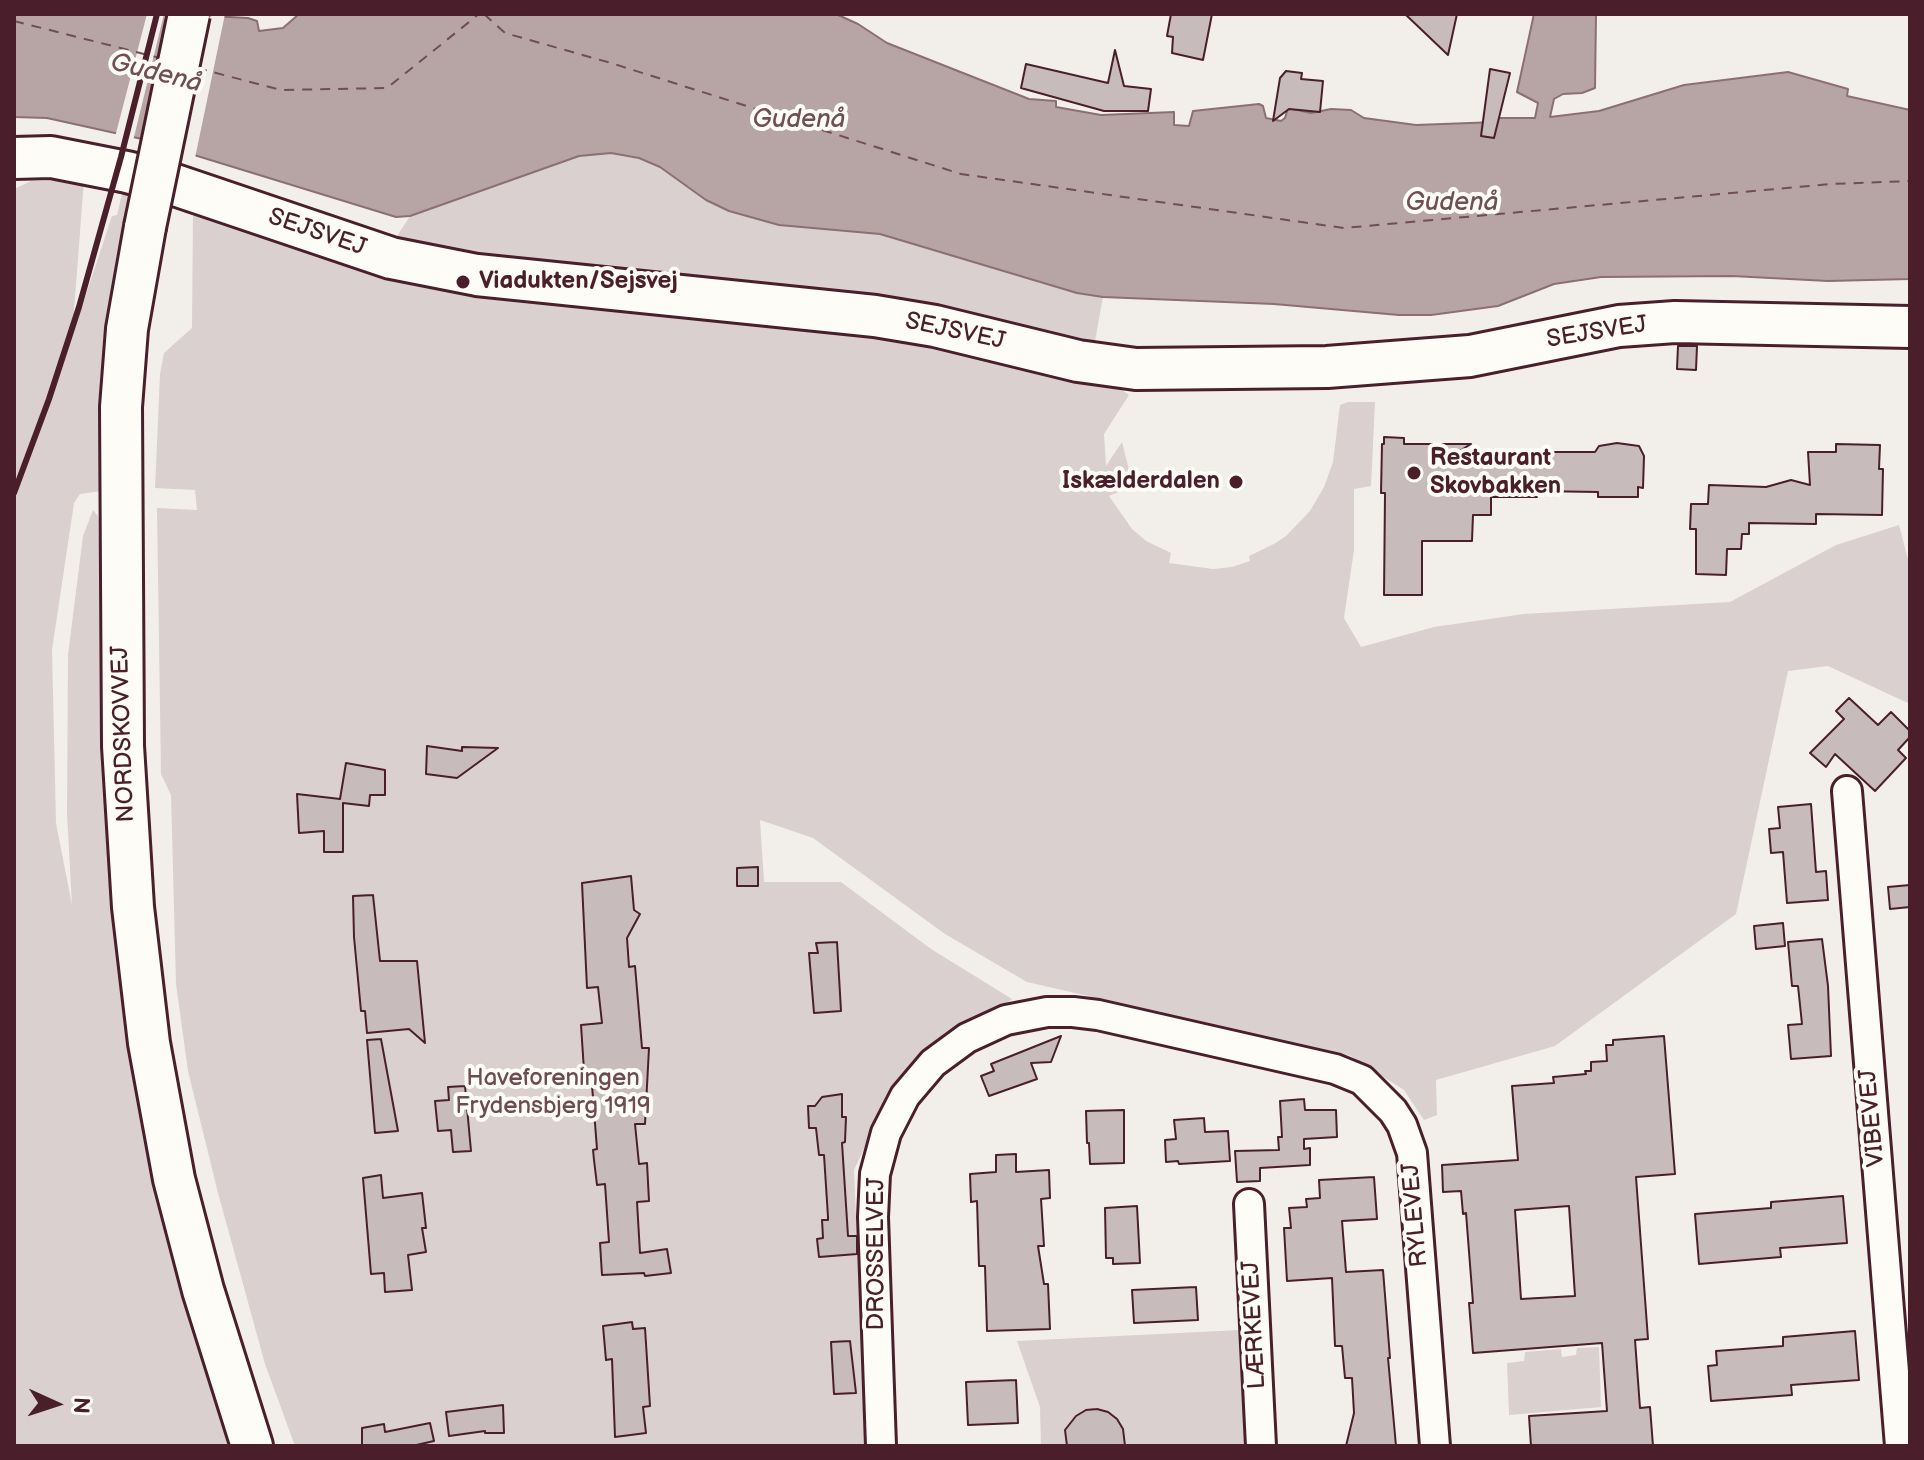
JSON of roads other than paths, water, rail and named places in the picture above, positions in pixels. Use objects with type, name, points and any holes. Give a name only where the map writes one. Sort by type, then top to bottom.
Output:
[{"type":"street","name":"NORDSKOVVEJ","points":[[189,14],[127,329],[121,407],[123,731],[133,907],[149,1043],[174,1179],[203,1290],[252,1446]]},
{"type":"street","name":"SEJSVEJ","points":[[14,158],[51,157],[127,172],[172,184],[391,258],[477,275],[875,316],[935,326],[1078,361],[1136,369],[1327,367],[1470,356],[1619,326],[1675,322],[1910,327]]},
{"type":"street","name":"VIBEVEJ","points":[[1847,791],[1900,1446]]},
{"type":"street","name":"DROSSELVEJ","points":[[881,1446],[873,1217],[875,1174],[886,1133],[905,1096],[933,1063],[967,1038],[1006,1020],[1047,1012],[1098,1015]]},
{"type":"street","name":"RYLEVEJ","points":[[1098,1015],[1335,1069],[1362,1080],[1393,1111],[1402,1125],[1412,1153],[1435,1446]]},
{"type":"street","name":"LÆRKEVEJ","points":[[1249,1204],[1261,1446]]},
{"type":"water","name":"Gudenå","points":[[14,14],[174,14],[248,18],[257,21],[259,31],[283,28],[299,14],[836,14],[887,43],[1029,99],[1056,101],[1056,107],[1101,115],[1174,112],[1174,125],[1189,126],[1193,111],[1259,104],[1263,106],[1266,118],[1281,121],[1288,108],[1311,113],[1331,109],[1351,110],[1364,118],[1416,125],[1535,118],[1538,103],[1517,92],[1534,14],[1596,14],[1595,88],[1582,93],[1563,94],[1554,99],[1550,117],[1599,111],[1684,85],[1788,72],[1848,89],[1847,96],[1910,110],[1910,279],[1828,281],[1732,276],[1601,277],[1554,284],[1498,306],[1431,315],[1103,297],[1077,293],[880,234],[779,225],[729,211],[706,200],[660,167],[639,158],[611,153],[579,156],[410,216],[396,217],[142,139],[47,118],[14,117]]},
{"type":"railway","points":[[14,493],[79,307],[157,14]]},
{"type":"place","name":"Viadukten/Sejsvej","points":[[463,282]]},
{"type":"place","name":"Restaurant Skovbakken","points":[[1414,473]]},
{"type":"place","name":"Iskælderdalen","points":[[1236,482]]},
{"type":"park label","name":"Haveforeningen Frydensbjerg 1919","points":[[553,1093]]}]
